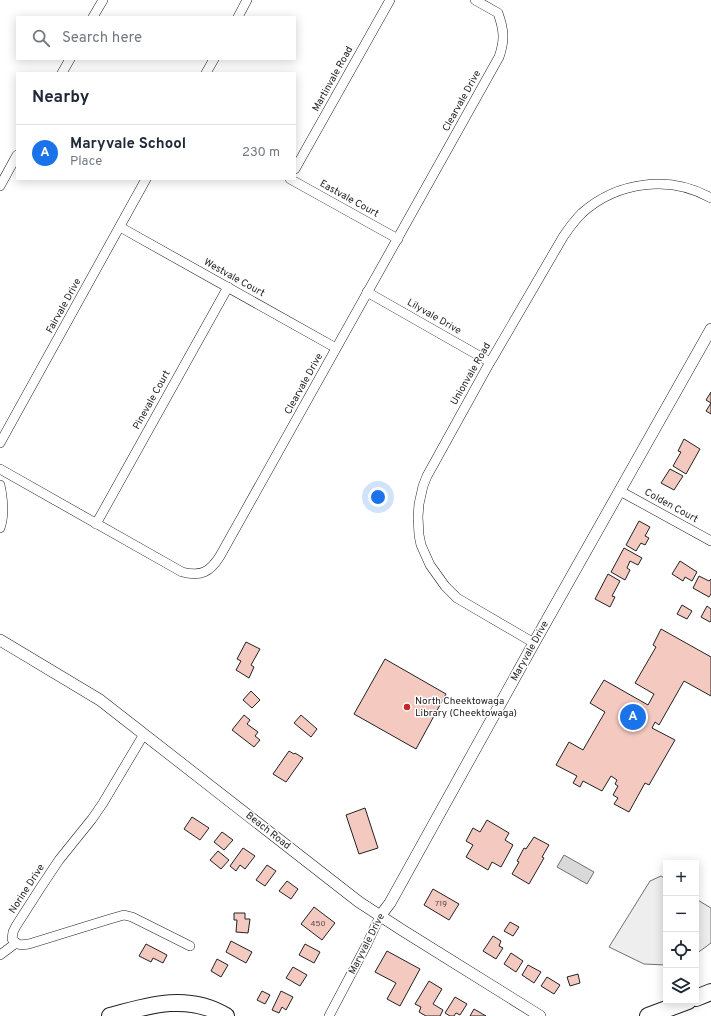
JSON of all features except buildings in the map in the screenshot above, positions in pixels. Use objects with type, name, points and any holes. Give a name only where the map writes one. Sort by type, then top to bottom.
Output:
[{"type":"highway","points":[[699,997],[711,992]]},
{"type":"highway","points":[[110,1016],[149,1005],[186,1002],[220,1012],[226,1016]]},
{"type":"highway","points":[[648,1016],[680,1004]]},
{"type":"highway","points":[[150,1016],[160,1013],[179,1011],[206,1016]]},
{"type":"street","points":[[94,16],[103,0]]},
{"type":"street","points":[[239,16],[247,0]]},
{"type":"street","name":"Martinvale Road","points":[[296,167],[390,0]]},
{"type":"street","points":[[475,0],[490,3]]},
{"type":"street","name":"Clearvale Drive","points":[[0,469],[182,572],[196,574],[205,572],[211,568],[220,556],[499,57],[504,36],[498,13],[490,3]]},
{"type":"street","points":[[63,72],[69,60]]},
{"type":"street","points":[[207,72],[213,60]]},
{"type":"street","points":[[0,186],[16,157]]},
{"type":"street","name":"Fairvale Drive","points":[[0,443],[145,180]]},
{"type":"street","name":"Eastvale Court","points":[[292,180],[398,239]]},
{"type":"street","name":"Unionvale Road","points":[[534,643],[457,598],[452,594],[430,565],[421,545],[419,535],[419,504],[423,486],[427,476],[490,362],[563,237],[572,224],[583,213],[608,195],[623,189],[654,184],[669,184],[684,187],[711,198]]},
{"type":"street","name":"Westvale Court","points":[[120,227],[336,348]]},
{"type":"street","name":"Pinevale Court","points":[[96,524],[228,288]]},
{"type":"street","name":"Lilyvale Drive","points":[[367,292],[490,362]]},
{"type":"street","name":"Maryvale Drive","points":[[329,1016],[380,916],[390,903],[534,643],[711,329]]},
{"type":"street","points":[[0,485],[4,504],[0,528]]},
{"type":"street","name":"Colden Court","points":[[620,491],[711,541]]},
{"type":"street","name":"Beach Road","points":[[0,640],[100,700],[380,916],[540,1016]]},
{"type":"street","name":"Norine Drive","points":[[16,943],[12,939],[13,932],[40,887],[103,803],[144,734]]},
{"type":"street","points":[[0,955],[16,943],[21,945],[29,944],[102,921],[124,916],[132,917],[190,946]]},
{"type":"shaded area","points":[[564,855],[594,872],[587,884],[557,867]]},
{"type":"shaded area","points":[[661,876],[663,877],[663,965],[644,964],[609,947],[650,881]]},
{"type":"shaded area","points":[[699,901],[711,908],[711,943],[699,952]]},
{"type":"place","name":"North Cheektowaga Library (Cheektowaga)","points":[[407,707]]},
{"type":"place","name":"Maryvale School","points":[[633,717]]}]
